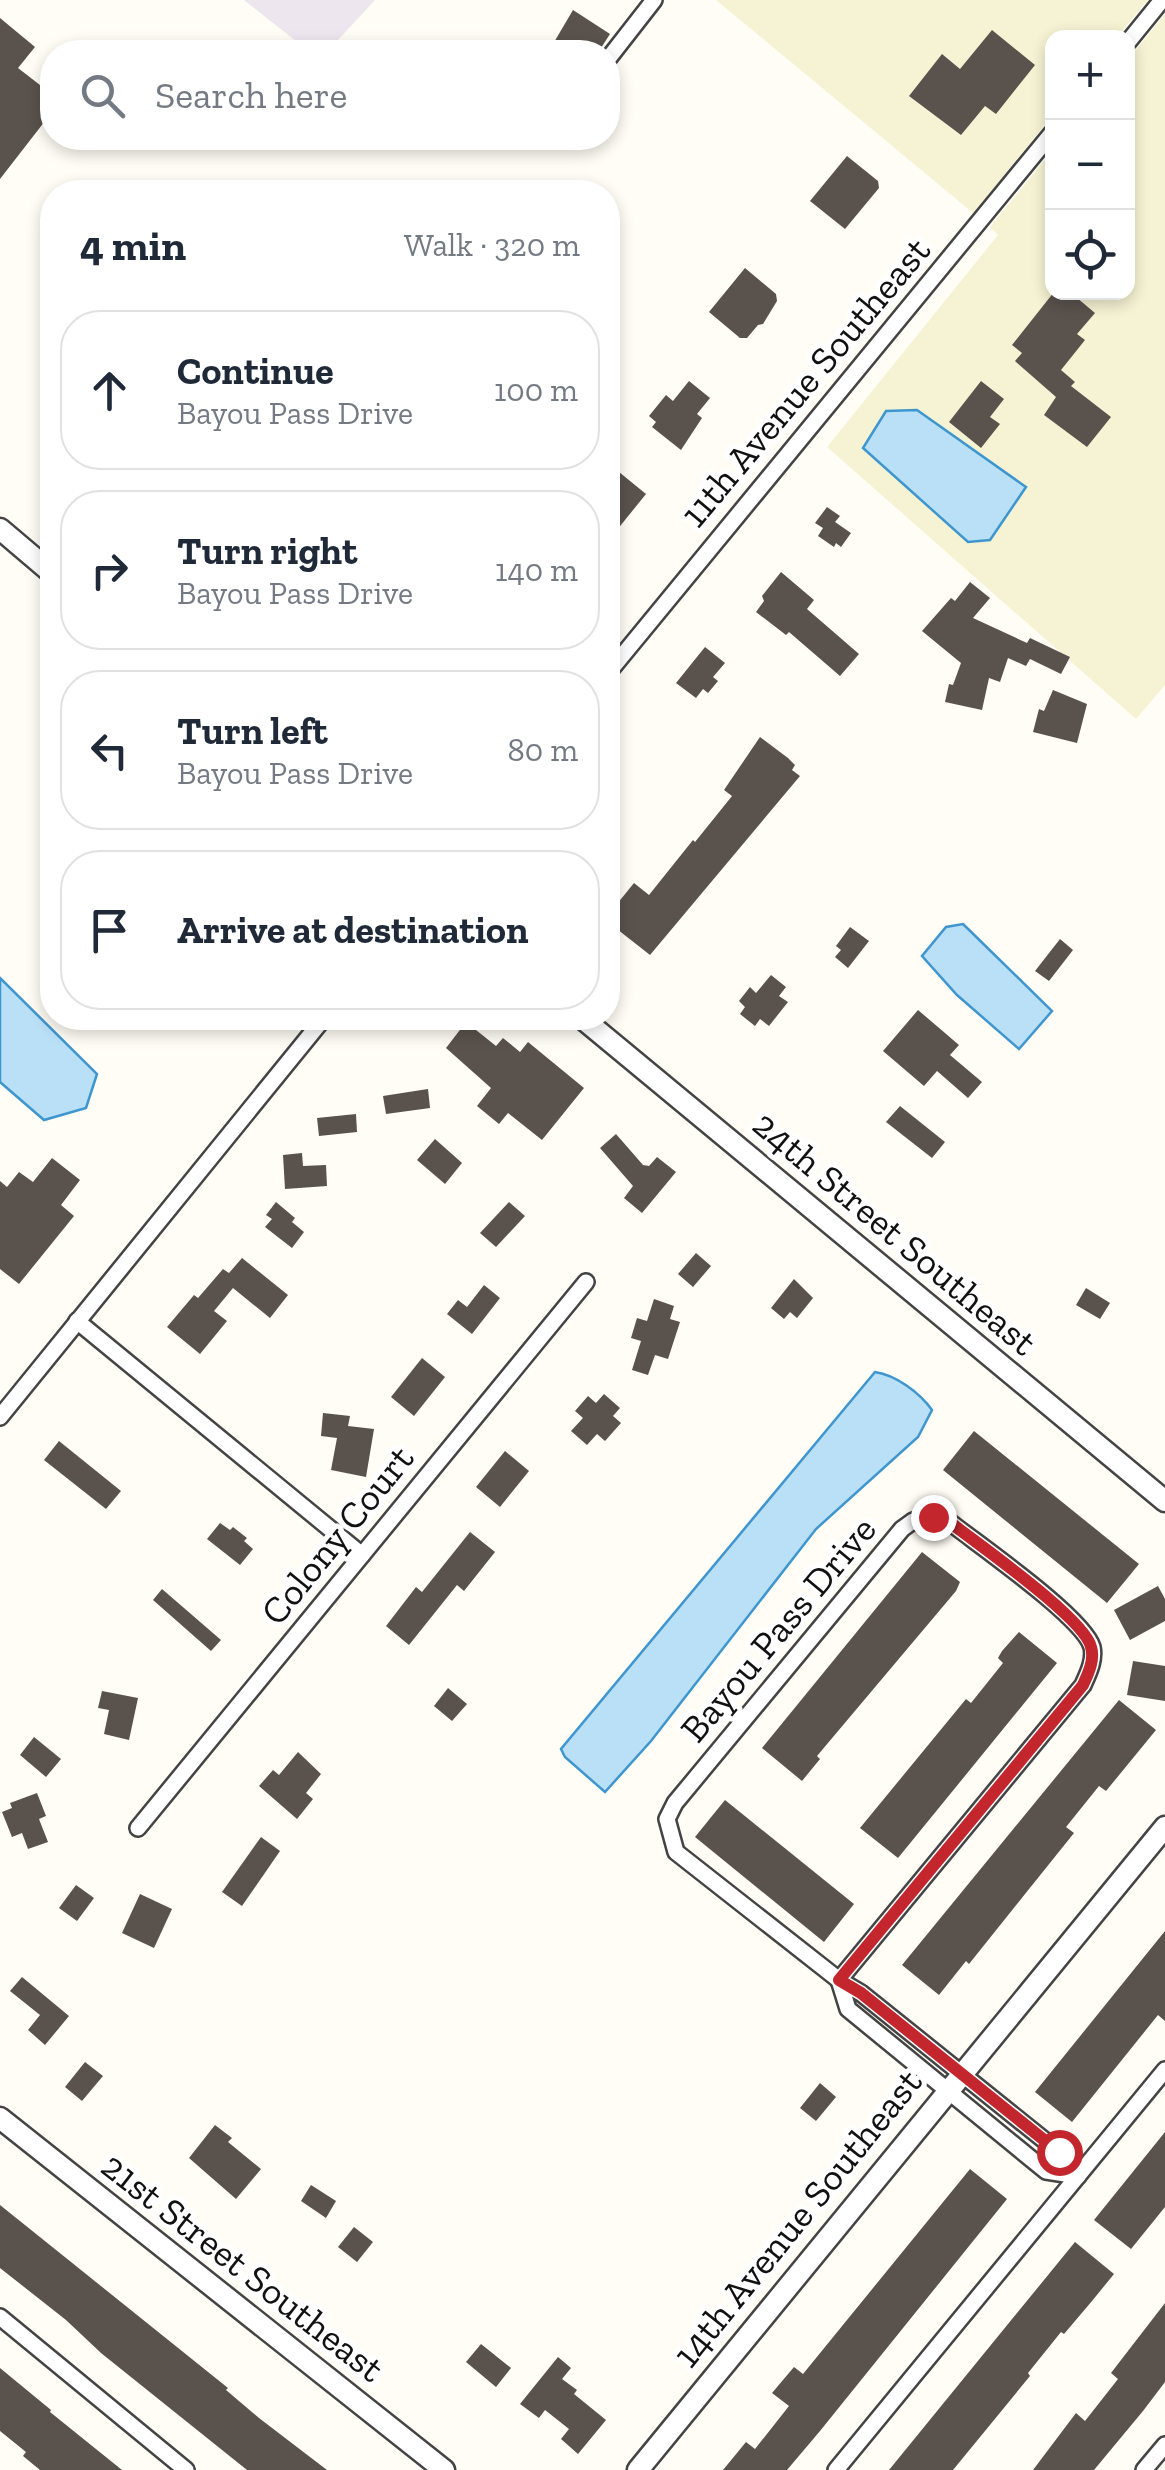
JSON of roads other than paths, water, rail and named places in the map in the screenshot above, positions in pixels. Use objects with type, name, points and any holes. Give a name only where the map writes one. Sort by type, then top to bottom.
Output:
[{"type":"street","points":[[620,44],[654,0]]},
{"type":"street","points":[[1135,33],[1162,0]]},
{"type":"street","name":"11th Avenue Southeast","points":[[620,657],[1045,141]]},
{"type":"street","points":[[0,529],[40,564]]},
{"type":"street","points":[[0,1417],[314,1030]]},
{"type":"street","name":"24th Street Southeast","points":[[596,1030],[1165,1501]]},
{"type":"street","name":"Colony Court","points":[[138,1828],[586,1282]]},
{"type":"street","points":[[78,1322],[362,1556]]},
{"type":"street","name":"Bayou Pass Drive","points":[[839,1980],[1083,1685],[1091,1667],[1092,1647],[1068,1616],[951,1523],[933,1517],[914,1521],[902,1530],[675,1803],[666,1819],[676,1852],[839,1980],[861,1993],[1046,2172],[1078,2176]]},
{"type":"street","name":"14th Avenue Southeast","points":[[638,2470],[1165,1827]]},
{"type":"street","points":[[836,2470],[1165,2070]]},
{"type":"street","name":"Bayou Pass Drive","points":[[954,2082],[1059,2152],[1078,2176]]},
{"type":"street","name":"21st Street Southeast","points":[[0,2118],[444,2470]]},
{"type":"street","points":[[0,2317],[186,2470]]},
{"type":"street","points":[[1144,2470],[1165,2444]]},
{"type":"water","points":[[917,410],[1026,487],[990,540],[968,542],[863,448],[886,411]]},
{"type":"water","points":[[963,924],[1052,1011],[1019,1049],[957,995],[922,956],[946,927]]},
{"type":"water","points":[[0,978],[40,1018],[40,1030],[53,1030],[97,1074],[86,1108],[44,1120],[0,1082]]},
{"type":"water","points":[[875,1372],[907,1386],[932,1410],[918,1437],[816,1529],[651,1741],[605,1792],[561,1749]]}]
